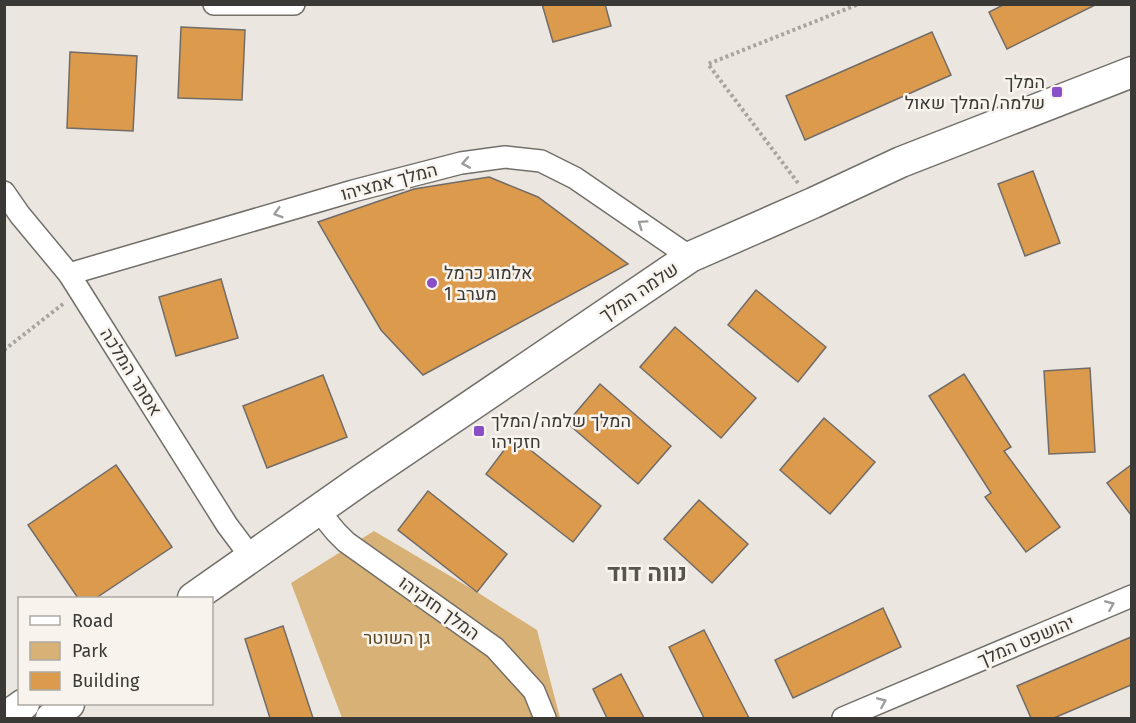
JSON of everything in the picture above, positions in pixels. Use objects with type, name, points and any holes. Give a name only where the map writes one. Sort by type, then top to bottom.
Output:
[{"type":"street","points":[[214,4],[294,4]]},
{"type":"street","name":"שלמה המלך","points":[[194,597],[318,510],[690,257],[901,162],[1131,72]]},
{"type":"street","name":"המלך אמציהו","points":[[75,283],[353,191],[461,163],[505,157],[541,160],[575,178],[690,257]]},
{"type":"street","name":"אסתר המלכה","points":[[4,192],[75,283],[227,525],[251,557]]},
{"type":"street","name":"המלך חזקיהו","points":[[318,510],[346,542],[495,648],[534,691],[545,718]]},
{"type":"street","name":"יהושפט המלך","points":[[843,718],[1131,596]]},
{"type":"street","points":[[4,718],[23,705]]},
{"type":"street","points":[[51,718],[68,705]]},
{"type":"path","points":[[813,203],[708,64],[859,4]]},
{"type":"path","points":[[4,350],[75,283]]},
{"type":"green space","name":"גן השוטר","points":[[374,531],[537,630],[560,718],[342,718],[291,583]]},
{"type":"building","points":[[542,4],[605,4],[611,26],[553,42]]},
{"type":"building","points":[[1005,4],[1097,4],[1007,49],[989,12]]},
{"type":"building","points":[[181,27],[245,30],[242,100],[178,98]]},
{"type":"building","points":[[932,32],[951,75],[805,140],[786,96]]},
{"type":"building","points":[[70,52],[137,56],[133,131],[67,128]]},
{"type":"building","points":[[1033,171],[1060,243],[1025,256],[998,184]]},
{"type":"building","points":[[489,177],[538,197],[628,264],[423,375],[381,330],[318,222],[414,189]]},
{"type":"building","points":[[221,279],[238,338],[176,356],[159,297]]},
{"type":"building","points":[[756,290],[826,347],[798,382],[728,325]]},
{"type":"building","points":[[675,327],[756,398],[721,438],[640,367]]},
{"type":"building","points":[[1090,368],[1095,452],[1049,454],[1044,371]]},
{"type":"building","points":[[964,374],[1011,447],[1004,451],[1060,527],[1026,552],[985,497],[991,493],[929,396]]},
{"type":"building","points":[[323,375],[347,437],[267,468],[243,406]]},
{"type":"building","points":[[600,384],[671,446],[638,484],[567,423]]},
{"type":"building","points":[[824,418],[875,462],[830,514],[780,470]]},
{"type":"building","points":[[514,437],[601,506],[573,542],[486,474]]},
{"type":"building","points":[[116,465],[172,547],[97,597],[77,597],[28,525]]},
{"type":"building","points":[[1131,465],[1131,515],[1107,483]]},
{"type":"building","points":[[428,491],[507,554],[477,592],[398,530]]},
{"type":"building","points":[[699,500],[748,544],[712,583],[664,539]]},
{"type":"building","points":[[883,608],[901,647],[793,698],[775,660]]},
{"type":"building","points":[[283,626],[313,718],[270,718],[245,639]]},
{"type":"building","points":[[704,630],[749,718],[704,718],[669,647]]},
{"type":"building","points":[[1131,637],[1131,685],[1054,718],[1031,718],[1017,686]]},
{"type":"building","points":[[621,674],[644,718],[607,718],[593,689]]},
{"type":"place","name":"המלך שלמה/המלך שאול","points":[[1057,92]]},
{"type":"place","name":"אלמוג כרמל מערב 1","points":[[432,283]]},
{"type":"place","name":"המלך שלמה/המלך חזקיהו","points":[[479,431]]},
{"type":"district","name":"נווה דוד","points":[[647,573]]}]
